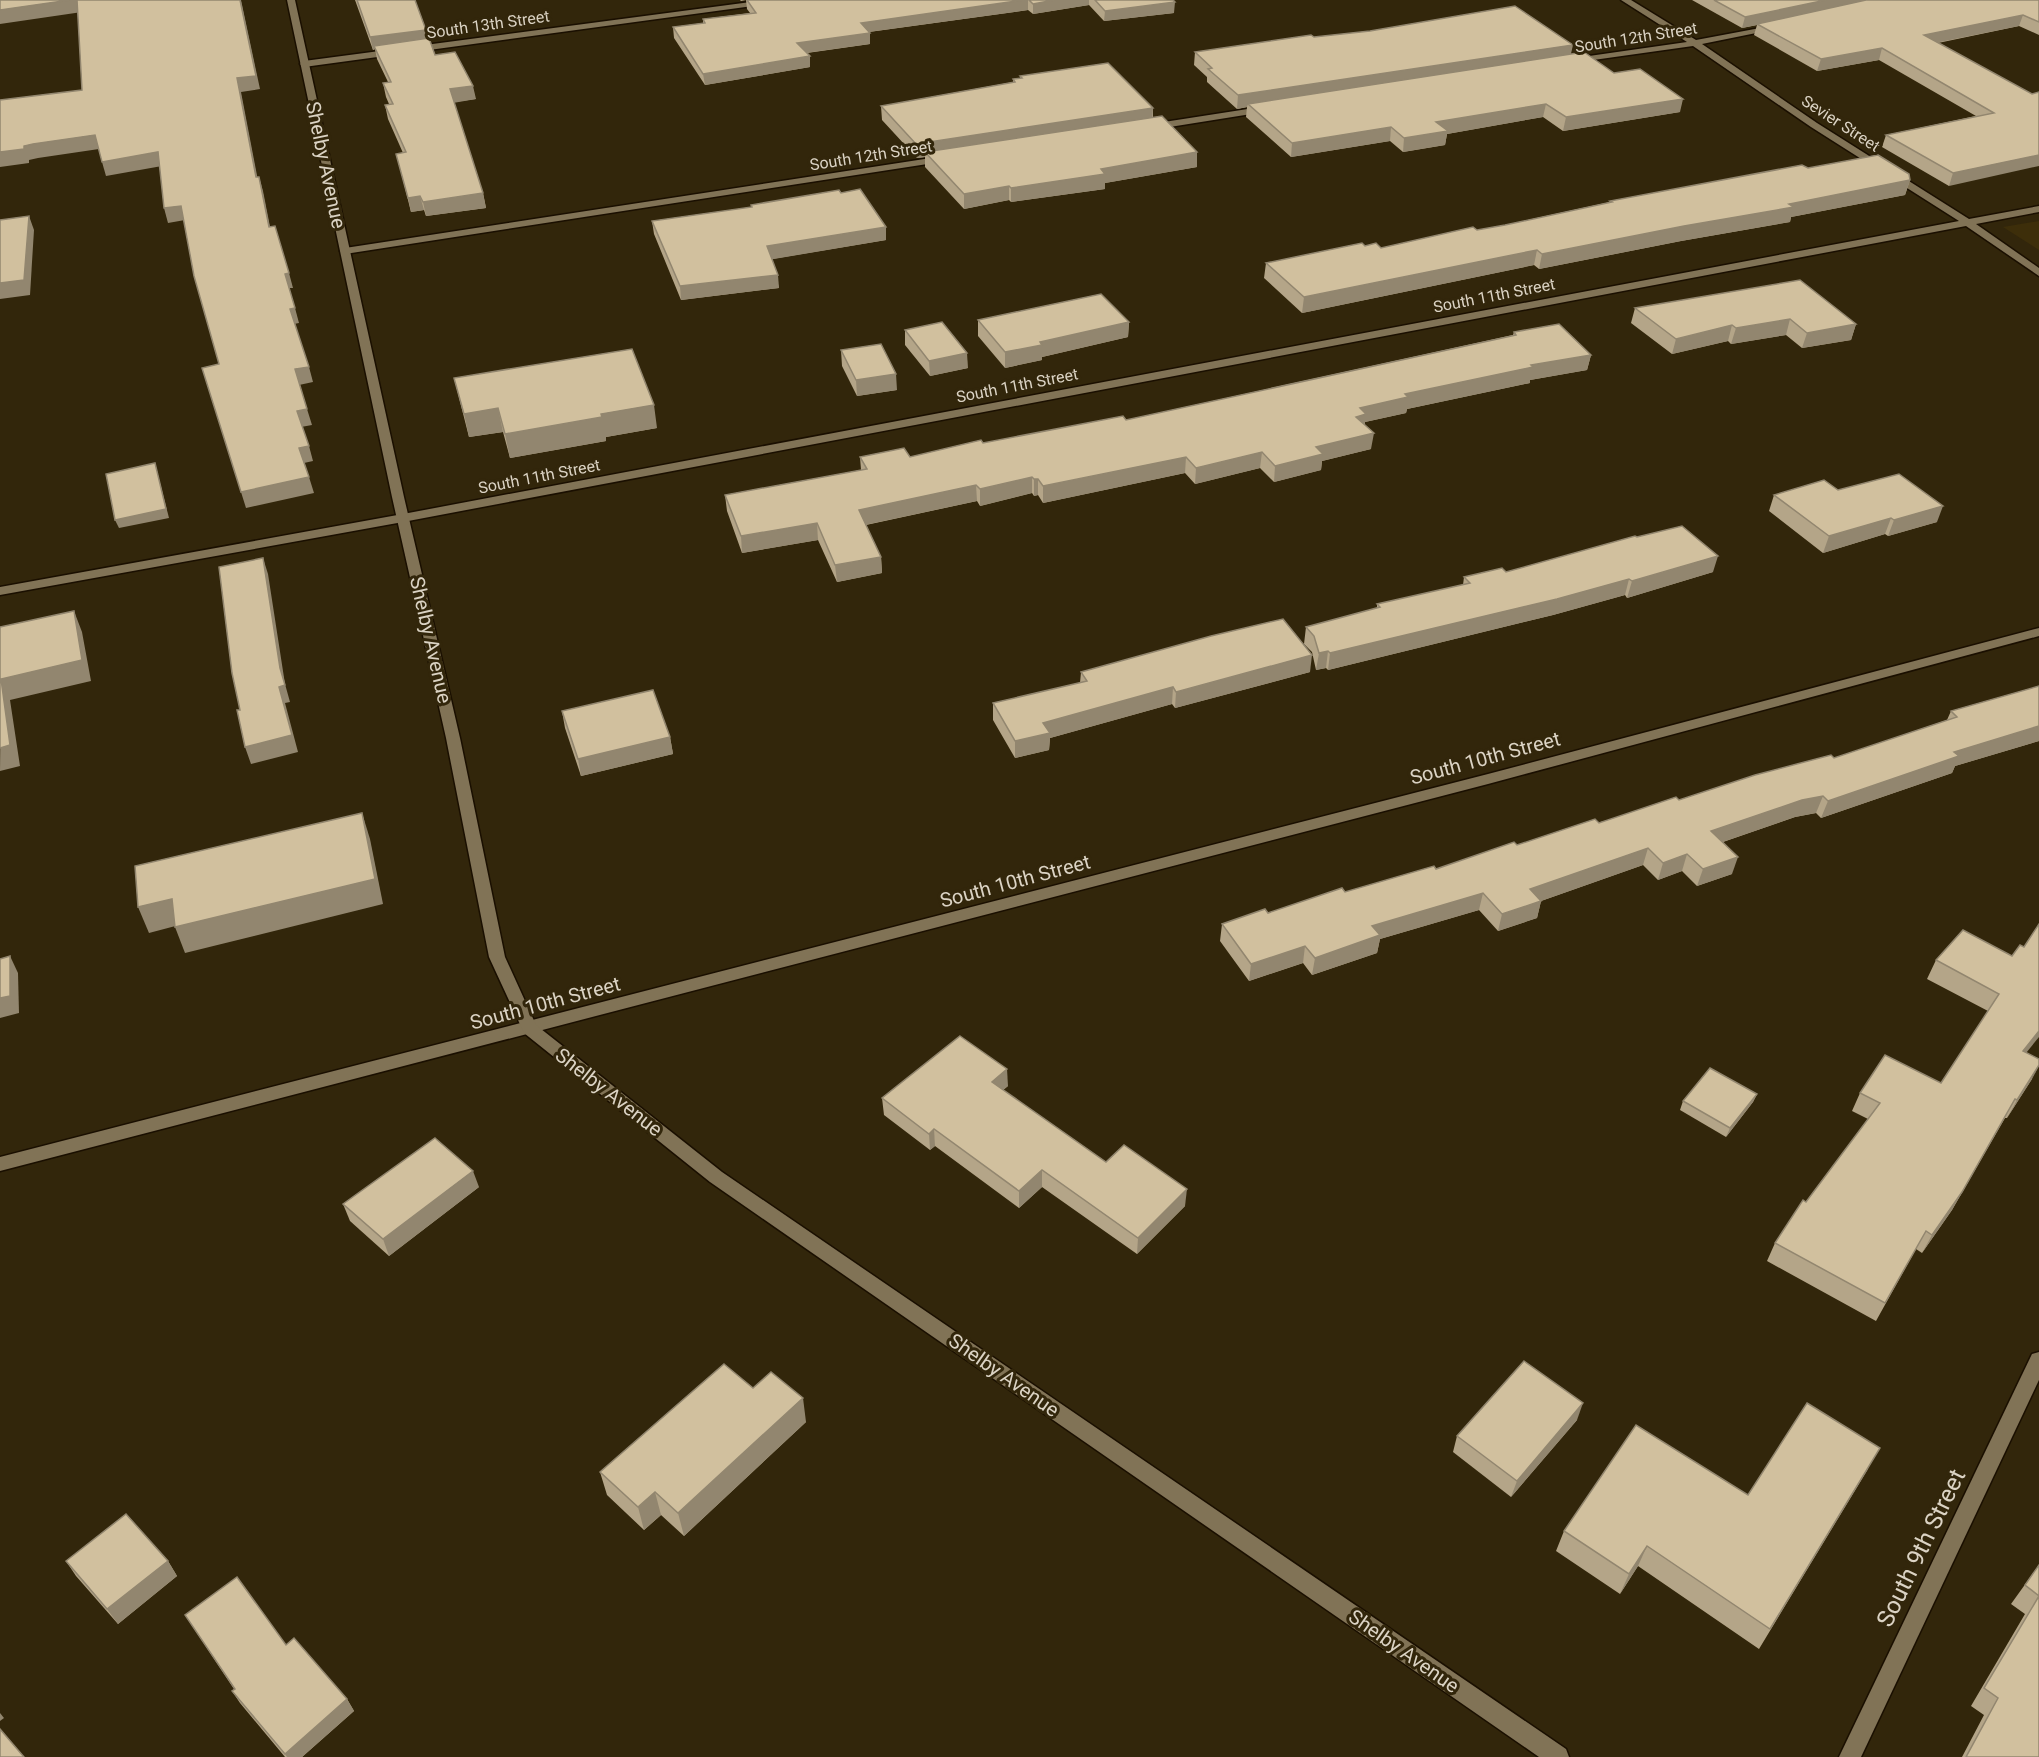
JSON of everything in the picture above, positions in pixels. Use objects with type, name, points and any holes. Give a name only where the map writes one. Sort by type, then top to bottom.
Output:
[{"type":"street","name":"Shelby Avenue","points":[[291,0],[453,738],[497,957],[530,1029],[716,1177],[1558,1757]]},
{"type":"street","name":"South 13th Street","points":[[304,64],[783,0]]},
{"type":"street","name":"Sevier Street","points":[[1625,0],[1695,43],[1814,125],[1967,222],[2039,273]]},
{"type":"street","name":"South 12th Street","points":[[1569,63],[1695,43],[1782,25]]},
{"type":"street","points":[[1144,128],[1274,108]]},
{"type":"street","name":"South 12th Street","points":[[345,251],[955,157]]},
{"type":"street","name":"South 11th Street","points":[[0,591],[403,518],[2039,209]]},
{"type":"street","name":"South 10th Street","points":[[0,1164],[530,1029],[1488,779],[2039,632]]},
{"type":"street","name":"South 9th Street","points":[[1850,1757],[2039,1360]]},
{"type":"shaded area","points":[[2039,221],[2039,250],[2003,227]]},
{"type":"building","points":[[0,0],[70,0],[0,10]]},
{"type":"building","points":[[77,0],[240,0],[256,76],[237,78],[256,177],[259,177],[269,227],[275,226],[289,273],[285,274],[295,308],[290,309],[309,367],[295,369],[307,409],[297,411],[309,446],[299,448],[309,477],[241,492],[202,368],[219,364],[194,276],[181,206],[164,208],[158,152],[102,162],[95,135],[33,144],[24,146],[24,149],[0,152],[0,100],[82,90]]},
{"type":"building","points":[[357,0],[415,0],[426,30],[370,37]]},
{"type":"building","points":[[747,0],[1024,0],[861,23],[870,33],[797,43],[810,56],[703,74],[673,27],[705,23],[703,19],[756,13]]},
{"type":"building","points":[[1029,0],[1054,0],[1033,4]]},
{"type":"building","points":[[1095,0],[1173,0],[1175,2],[1105,11]]},
{"type":"building","points":[[1714,0],[1826,0],[1745,17]]},
{"type":"building","points":[[1866,0],[2039,0],[2039,22],[2023,15],[1924,35],[2032,94],[2039,92],[2039,155],[1953,173],[1886,135],[1994,113],[1882,48],[1821,59],[1757,24]]},
{"type":"building","points":[[1515,6],[1573,45],[1238,95],[1208,69],[1212,68],[1195,52],[1311,35],[1314,37],[1370,31]]},
{"type":"building","points":[[429,38],[435,55],[455,52],[473,86],[450,89],[483,193],[423,202],[420,196],[408,198],[396,154],[406,152],[385,105],[393,104],[383,83],[391,82],[374,46]]},
{"type":"building","points":[[1584,52],[1614,73],[1640,69],[1683,99],[1566,117],[1546,104],[1436,122],[1448,131],[1404,138],[1391,127],[1292,143],[1248,104]]},
{"type":"building","points":[[1108,63],[1153,108],[916,144],[881,106],[1015,82],[1013,79],[1022,78],[1020,76]]},
{"type":"building","points":[[1162,116],[1197,152],[1101,169],[1105,174],[964,194],[925,152]]},
{"type":"building","points":[[1878,155],[1909,174],[1910,180],[1789,204],[1794,207],[1542,254],[1537,250],[1304,297],[1266,263],[1362,243],[1365,246],[1376,243],[1381,248],[1473,227],[1477,230],[1505,225],[1612,202],[1610,201],[1802,165],[1808,168]]},
{"type":"building","points":[[860,189],[886,227],[767,246],[778,275],[680,286],[652,221],[752,207],[751,205],[839,190],[841,193]]},
{"type":"building","points":[[29,216],[24,280],[0,283],[0,220]]},
{"type":"building","points":[[1800,280],[1856,324],[1807,333],[1790,319],[1736,328],[1732,325],[1676,339],[1635,308]]},
{"type":"building","points":[[1101,294],[1129,322],[1040,342],[1042,345],[1005,352],[978,320]]},
{"type":"building","points":[[942,322],[967,353],[929,361],[905,330]]},
{"type":"building","points":[[1559,324],[1591,355],[1531,365],[1533,367],[1405,394],[1408,397],[1360,408],[1366,414],[1356,417],[1374,433],[1316,447],[1323,454],[1275,466],[1262,452],[1196,468],[1186,457],[1043,486],[1038,479],[1032,477],[980,489],[976,485],[859,510],[881,557],[835,565],[817,523],[741,536],[725,495],[867,469],[860,457],[904,448],[910,457],[981,440],[983,443],[1123,416],[1126,420],[1516,335],[1514,332]]},
{"type":"building","points":[[881,344],[896,374],[856,380],[841,350]]},
{"type":"building","points":[[632,349],[654,405],[601,414],[602,417],[505,434],[498,408],[464,414],[454,378]]},
{"type":"building","points":[[155,463],[166,509],[115,520],[106,474]]},
{"type":"building","points":[[1899,474],[1943,506],[1829,536],[1774,495],[1824,480],[1838,490]]},
{"type":"building","points":[[1682,526],[1718,556],[1632,581],[1629,579],[1557,599],[1330,653],[1328,651],[1319,653],[1314,636],[1306,627],[1380,607],[1377,604],[1470,583],[1464,577],[1502,568],[1506,572],[1635,536]]},
{"type":"building","points":[[263,558],[280,668],[285,685],[279,687],[292,735],[245,747],[237,710],[240,710],[232,673],[219,567]]},
{"type":"building","points":[[74,611],[82,660],[1,679],[10,745],[0,748],[0,627]]},
{"type":"building","points":[[1283,619],[1312,655],[1176,692],[1173,687],[1043,723],[1050,733],[1015,741],[993,703],[1087,681],[1081,672],[1211,636]]},
{"type":"building","points":[[2039,686],[2039,726],[1954,752],[1959,756],[1828,801],[1823,796],[1802,800],[1711,831],[1738,857],[1703,869],[1687,854],[1663,863],[1648,848],[1530,889],[1541,901],[1502,914],[1483,893],[1372,926],[1380,935],[1315,958],[1305,946],[1251,964],[1222,924],[1265,909],[1268,913],[1342,888],[1345,892],[1434,866],[1436,869],[1514,842],[1517,845],[1595,819],[1599,823],[1676,797],[1679,800],[1755,775],[1831,755],[1834,758],[1957,717],[1951,711]]},
{"type":"building","points":[[653,690],[670,737],[578,759],[562,711]]},
{"type":"building","points":[[362,813],[375,879],[175,927],[172,899],[138,907],[135,866]]},
{"type":"building","points":[[2039,924],[2039,1031],[2023,1051],[2039,1059],[2039,1065],[2017,1100],[2015,1099],[1962,1192],[1932,1235],[1926,1231],[1885,1303],[1775,1243],[1803,1200],[1806,1202],[1880,1103],[1860,1093],[1885,1055],[1941,1083],[1999,994],[1936,960],[1963,930],[2012,956],[2020,945],[2024,947]]},
{"type":"building","points":[[10,956],[10,996],[0,998],[0,959]]},
{"type":"building","points":[[960,1036],[1007,1069],[992,1082],[1106,1162],[1124,1145],[1187,1189],[1138,1238],[1042,1170],[1019,1191],[934,1129],[929,1134],[882,1098]]},
{"type":"building","points":[[1710,1068],[1757,1094],[1730,1128],[1683,1101]]},
{"type":"building","points":[[435,1138],[473,1171],[383,1239],[343,1204]]},
{"type":"building","points":[[1524,1361],[1583,1403],[1517,1481],[1457,1436]]},
{"type":"building","points":[[724,1364],[753,1388],[771,1372],[803,1398],[678,1513],[655,1492],[638,1507],[600,1472]]},
{"type":"building","points":[[1807,1403],[1880,1448],[1770,1629],[1647,1546],[1629,1574],[1564,1531],[1636,1425],[1748,1495]]},
{"type":"building","points":[[126,1514],[168,1561],[107,1609],[66,1561]]},
{"type":"building","points":[[2039,1565],[2039,1596],[2025,1585]]},
{"type":"building","points":[[237,1577],[286,1645],[294,1638],[347,1699],[285,1754],[232,1691],[235,1689],[185,1615]]},
{"type":"building","points":[[2039,1596],[2039,1757],[1966,1757],[1998,1698],[1984,1688]]},
{"type":"building","points":[[0,1729],[24,1757],[0,1757]]}]
